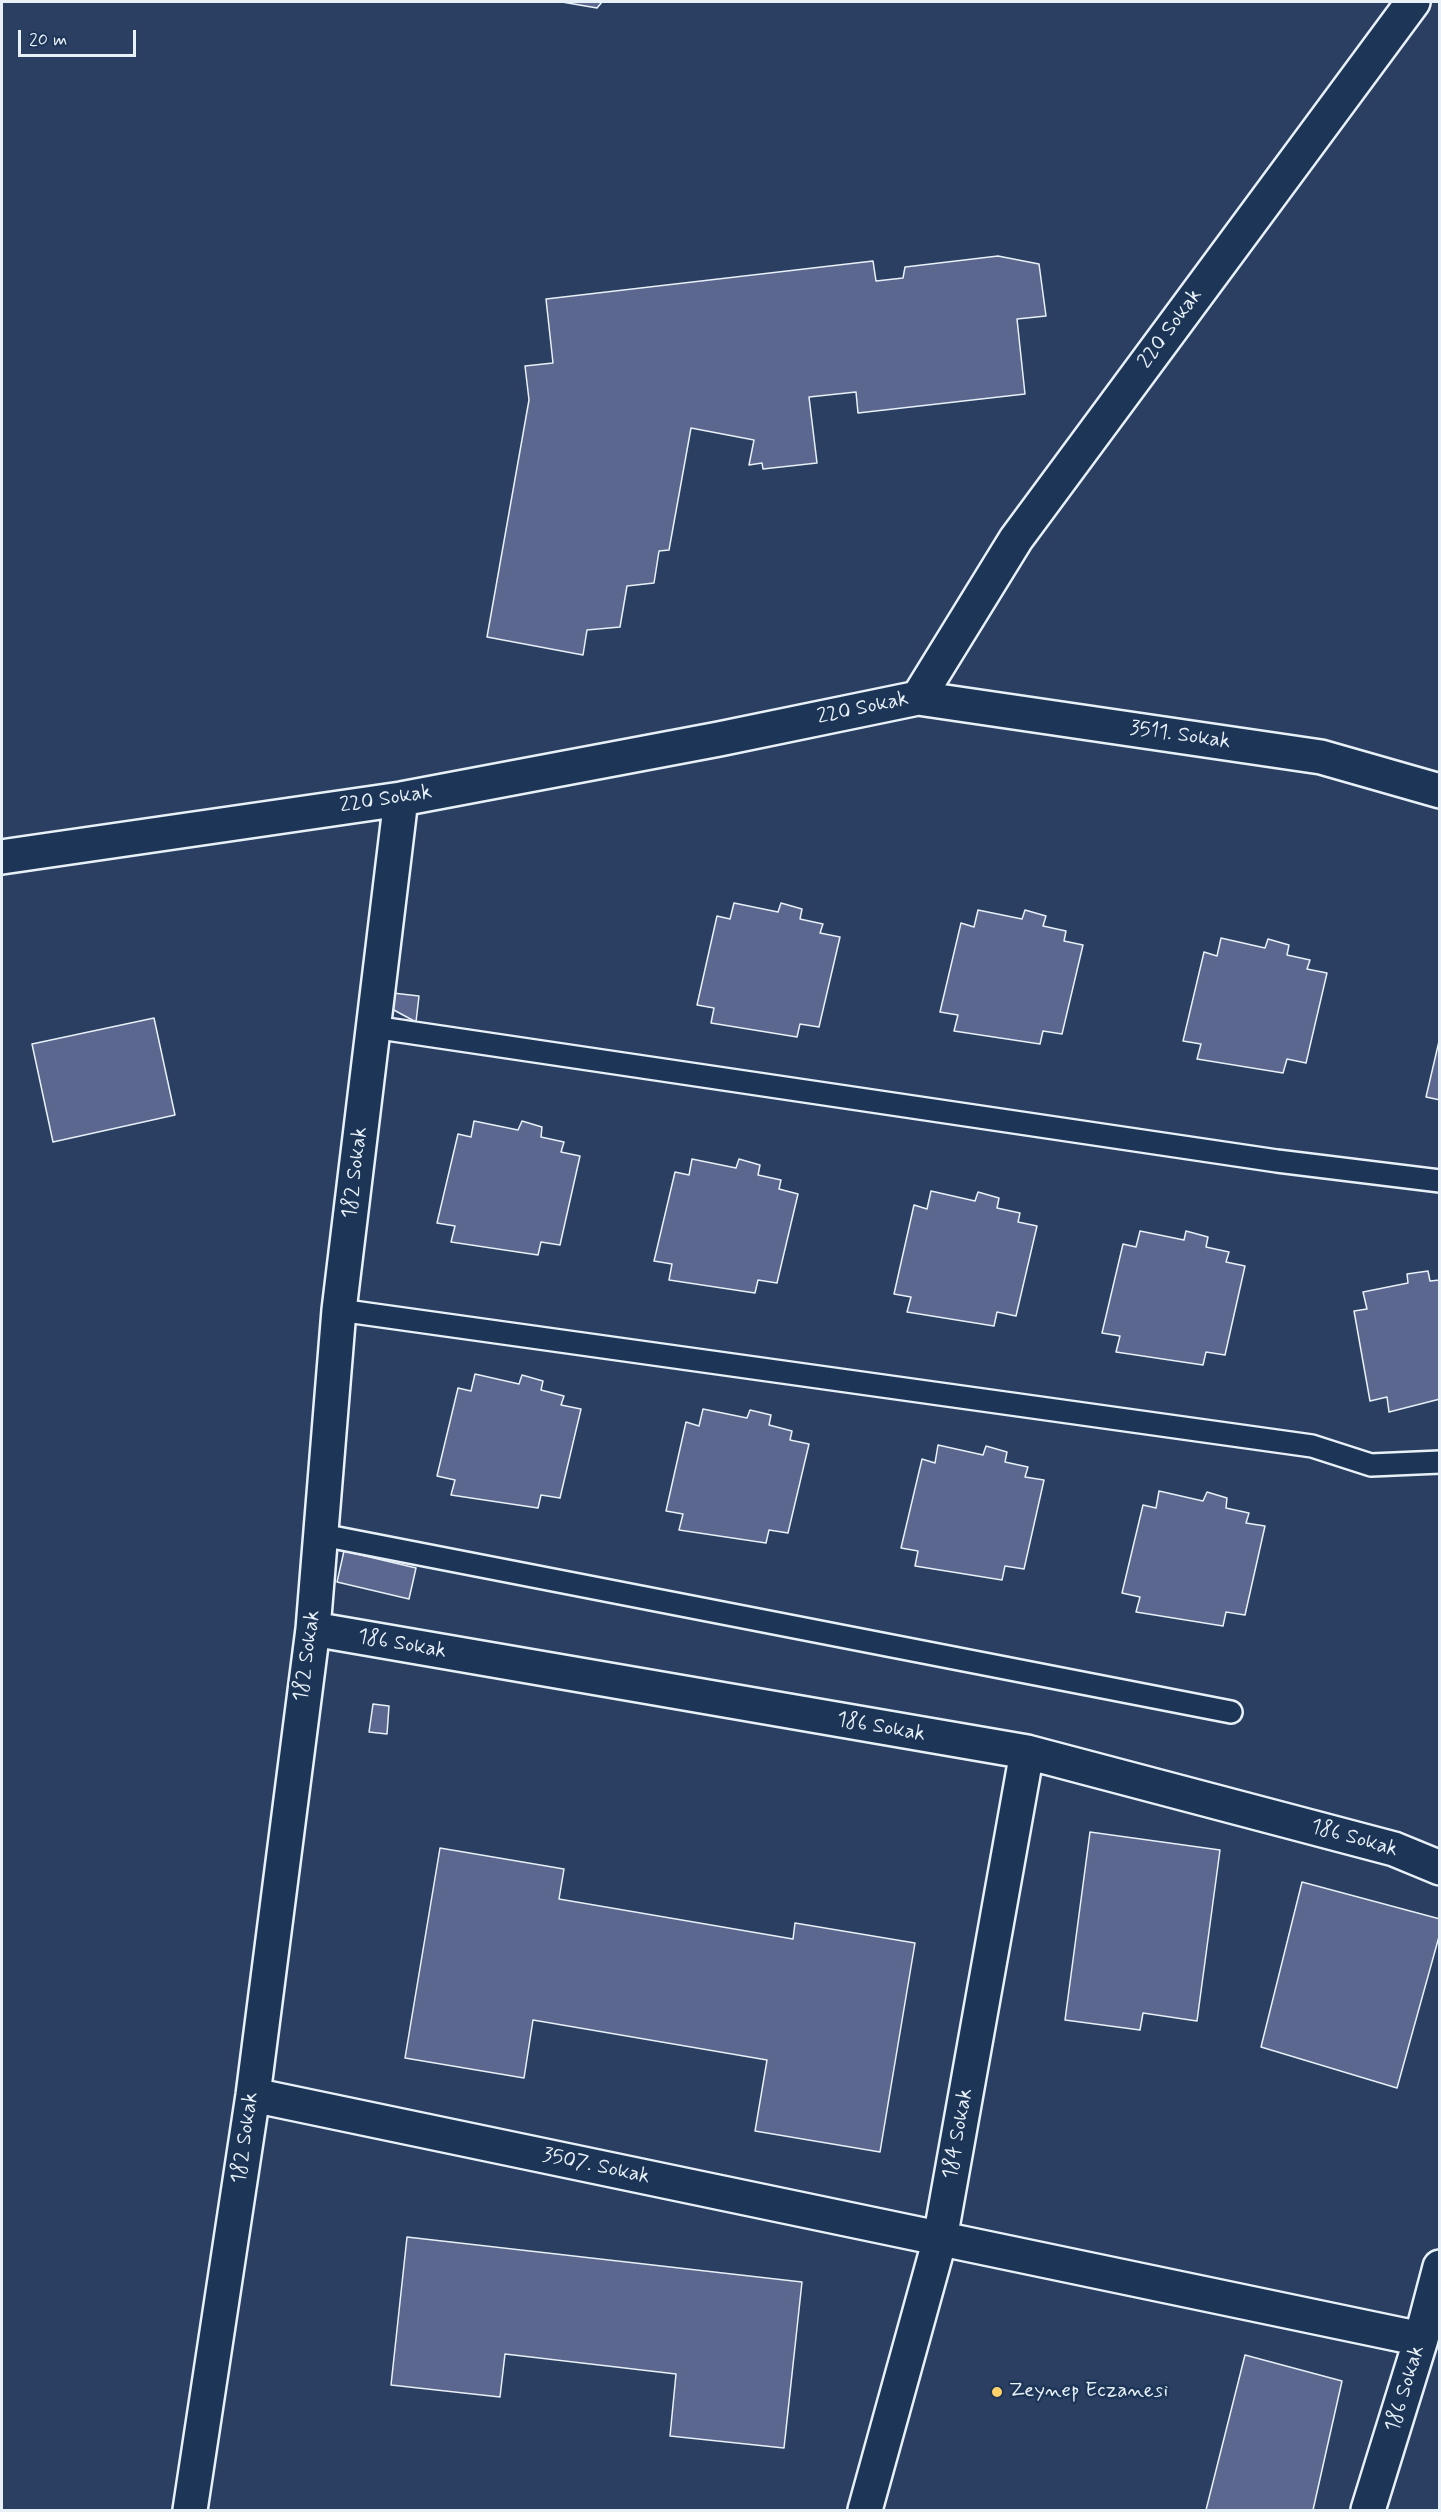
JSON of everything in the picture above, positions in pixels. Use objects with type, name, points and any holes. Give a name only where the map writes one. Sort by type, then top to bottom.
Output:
[{"type":"street","name":"220 Sokak","points":[[2,857],[401,799],[719,739],[918,698],[1016,539],[1413,2]]},
{"type":"street","name":"3511. Sokak","points":[[918,698],[1320,757],[1440,791]]},
{"type":"street","name":"182 Sokak","points":[[190,2511],[252,2095],[313,1629],[339,1310],[401,799]]},
{"type":"street","name":"186 Sokak","points":[[313,1629],[1027,1752],[1394,1849],[1440,1868]]},
{"type":"street","name":"184 Sokak","points":[[865,2511],[940,2239],[1027,1752]]},
{"type":"street","name":"3507. Sokak","points":[[252,2095],[1421,2338]]},
{"type":"street","name":"186 Sokak","points":[[1368,2511],[1421,2338],[1440,2267]]},
{"type":"lane","points":[[373,1027],[1265,1160],[1440,1181]]},
{"type":"lane","points":[[339,1310],[1312,1446],[1371,1465],[1440,1462]]},
{"type":"lane","points":[[322,1535],[1231,1712]]},
{"type":"building","points":[[562,2],[602,2],[597,8]]},
{"type":"building","points":[[998,256],[1039,264],[1046,316],[1017,319],[1025,394],[858,413],[856,392],[809,397],[817,463],[763,469],[762,463],[749,465],[754,440],[691,428],[669,550],[659,551],[654,583],[627,586],[620,627],[587,630],[583,655],[487,637],[529,400],[525,366],[553,363],[546,299],[873,261],[876,281],[903,278],[905,267]]},
{"type":"building","points":[[734,903],[778,912],[781,903],[802,909],[800,919],[823,924],[820,933],[840,937],[819,1027],[800,1024],[797,1037],[711,1023],[714,1008],[697,1005],[717,916],[730,919]]},
{"type":"building","points":[[978,910],[1022,919],[1025,910],[1046,916],[1043,926],[1066,931],[1064,941],[1083,945],[1062,1034],[1043,1031],[1040,1044],[954,1031],[958,1015],[940,1012],[961,923],[974,927]]},
{"type":"building","points":[[1221,938],[1265,948],[1268,939],[1289,945],[1287,955],[1310,960],[1307,969],[1327,973],[1306,1063],[1287,1059],[1283,1073],[1197,1059],[1201,1044],[1183,1041],[1204,952],[1217,956]]},
{"type":"building","points":[[393,993],[419,996],[416,1022],[392,1009]]},
{"type":"building","points":[[154,1018],[175,1115],[53,1142],[32,1044]]},
{"type":"building","points":[[1440,1037],[1440,1100],[1426,1097]]},
{"type":"building","points":[[474,1121],[518,1130],[522,1121],[542,1127],[541,1137],[564,1142],[561,1152],[580,1156],[560,1245],[541,1242],[538,1255],[451,1242],[455,1226],[437,1223],[458,1134],[471,1137]]},
{"type":"building","points":[[692,1159],[736,1168],[739,1159],[760,1165],[758,1175],[781,1180],[779,1189],[798,1194],[777,1283],[758,1280],[755,1293],[669,1280],[672,1264],[654,1261],[675,1172],[689,1175]]},
{"type":"building","points":[[931,1191],[975,1201],[978,1192],[999,1198],[997,1208],[1020,1213],[1018,1222],[1037,1226],[1016,1316],[997,1312],[994,1326],[907,1312],[911,1297],[894,1294],[914,1205],[927,1209]]},
{"type":"building","points":[[1140,1231],[1184,1240],[1186,1231],[1208,1237],[1206,1247],[1229,1252],[1226,1262],[1245,1266],[1225,1355],[1206,1352],[1203,1365],[1116,1352],[1120,1336],[1102,1333],[1123,1244],[1136,1247]]},
{"type":"building","points":[[1428,1271],[1430,1281],[1440,1280],[1440,1399],[1389,1412],[1387,1397],[1370,1401],[1354,1311],[1367,1309],[1363,1292],[1408,1283],[1407,1274]]},
{"type":"building","points":[[475,1374],[519,1384],[522,1375],[543,1381],[541,1390],[564,1396],[561,1405],[581,1409],[560,1498],[541,1495],[538,1508],[451,1495],[455,1480],[437,1476],[458,1388],[471,1391]]},
{"type":"building","points":[[703,1409],[747,1418],[750,1410],[771,1415],[769,1425],[792,1431],[790,1440],[809,1444],[788,1533],[769,1530],[766,1543],[679,1530],[683,1514],[666,1511],[686,1422],[699,1426]]},
{"type":"building","points":[[938,1445],[983,1455],[986,1446],[1007,1452],[1005,1462],[1028,1467],[1025,1477],[1044,1480],[1024,1569],[1005,1566],[1002,1580],[915,1566],[918,1551],[901,1548],[922,1459],[935,1463]]},
{"type":"building","points":[[1159,1491],[1203,1501],[1207,1492],[1227,1498],[1226,1508],[1249,1513],[1246,1523],[1265,1526],[1245,1615],[1226,1612],[1223,1626],[1136,1612],[1140,1597],[1122,1593],[1143,1505],[1156,1508]]},
{"type":"building","points":[[344,1551],[416,1568],[409,1599],[337,1582]]},
{"type":"building","points":[[373,1704],[389,1706],[387,1734],[369,1732]]},
{"type":"building","points":[[1090,1832],[1220,1850],[1197,2021],[1143,2013],[1140,2030],[1065,2020]]},
{"type":"building","points":[[440,1848],[564,1869],[559,1899],[793,1939],[795,1923],[915,1943],[880,2152],[755,2131],[767,2060],[533,2020],[524,2078],[405,2058]]},
{"type":"building","points":[[1302,1882],[1440,1919],[1440,1933],[1397,2088],[1261,2047]]},
{"type":"building","points":[[407,2237],[802,2282],[784,2448],[670,2436],[676,2374],[505,2354],[500,2397],[391,2385]]},
{"type":"building","points":[[1245,2355],[1342,2381],[1313,2510],[1206,2510]]},
{"type":"place","name":"Zeynep Eczanesi","points":[[997,2392]]}]
